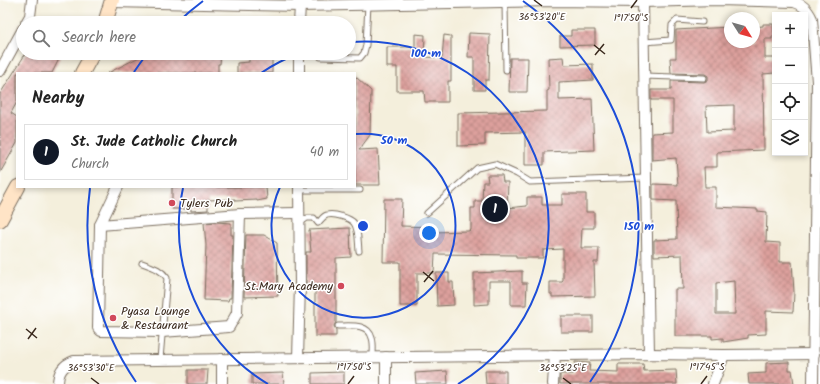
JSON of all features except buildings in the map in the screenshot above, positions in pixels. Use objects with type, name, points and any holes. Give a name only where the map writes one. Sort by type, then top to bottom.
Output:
[{"type":"main road","points":[[107,16],[112,1]]},
{"type":"main road","points":[[83,72],[89,60]]},
{"type":"main road","points":[[0,220],[17,188]]},
{"type":"street","points":[[30,16],[32,0]]},
{"type":"street","points":[[112,1],[222,2],[300,6],[385,2],[505,2],[552,0],[643,2],[717,0],[800,3],[809,12],[812,19],[818,82],[818,254],[813,384]]},
{"type":"street","points":[[643,2],[650,354]]},
{"type":"street","points":[[300,6],[300,16]]},
{"type":"street","points":[[0,71],[16,42]]},
{"type":"street","points":[[299,60],[299,72]]},
{"type":"street","points":[[118,188],[100,225],[98,328],[101,331],[162,332],[229,327],[237,313],[240,214]]},
{"type":"street","points":[[298,358],[300,285],[299,188]]},
{"type":"street","points":[[100,225],[240,214],[299,218]]},
{"type":"street","points":[[58,384],[60,372],[63,367],[74,360],[650,354],[814,354]]},
{"type":"street","points":[[553,384],[555,355]]},
{"type":"street","points":[[713,384],[724,355]]},
{"type":"street","points":[[386,357],[386,384]]},
{"type":"street","points":[[222,359],[222,384]]},
{"type":"lane","points":[[505,2],[506,70]]},
{"type":"lane","points":[[356,58],[360,58],[364,53],[366,45],[368,4]]},
{"type":"lane","points":[[644,42],[671,40],[672,26],[677,20],[702,22]]},
{"type":"lane","points":[[644,76],[704,78]]},
{"type":"lane","points":[[427,213],[477,168],[495,164],[530,182],[646,178]]},
{"type":"lane","points":[[299,188],[360,190]]},
{"type":"lane","points":[[299,218],[314,218],[318,223],[324,216],[332,214],[349,219],[354,222],[356,227],[360,251]]},
{"type":"lane","points":[[142,264],[157,268],[167,278],[160,359]]},
{"type":"lane","points":[[338,326],[361,326],[368,332],[372,337],[373,357]]},
{"type":"place","name":"Tylers Pub","points":[[172,203]]},
{"type":"place","name":"St. Jude Catholic Church","points":[[495,209]]},
{"type":"place","name":"St.Mary Academy","points":[[341,286]]},
{"type":"place","name":"Pyasa Lounge & Restaurant","points":[[113,318]]}]
